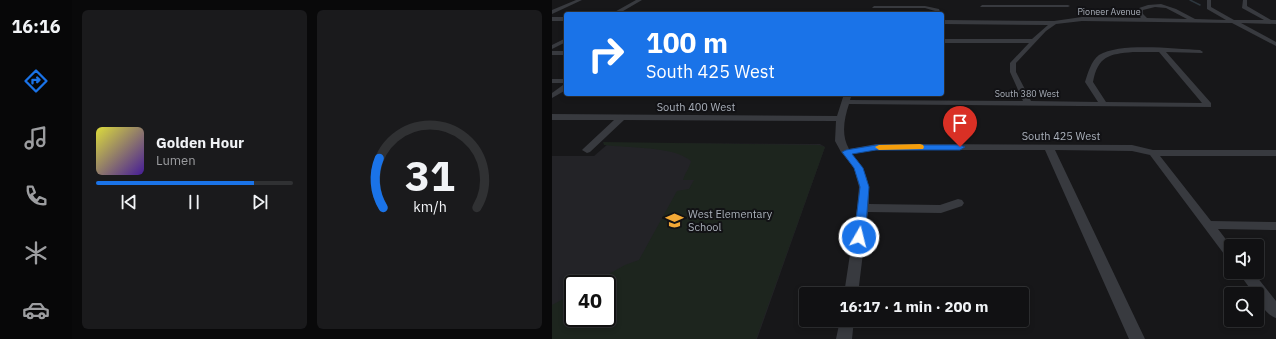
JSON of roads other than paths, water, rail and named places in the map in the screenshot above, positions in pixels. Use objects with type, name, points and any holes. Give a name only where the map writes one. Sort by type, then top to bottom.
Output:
[{"type":"street","points":[[552,12],[580,0]]},
{"type":"street","points":[[618,12],[640,0]]},
{"type":"street","points":[[873,12],[876,0]]},
{"type":"street","points":[[980,0],[984,11]]},
{"type":"street","points":[[1063,0],[1073,10]]},
{"type":"street","points":[[1209,0],[1209,8],[1276,44]]},
{"type":"street","points":[[1245,0],[1244,7],[1273,22]]},
{"type":"street","points":[[1146,20],[1140,14],[1141,9],[1146,6],[1164,4],[1194,21]]},
{"type":"street","points":[[982,6],[1068,6]]},
{"type":"street","points":[[874,7],[925,7],[937,10],[938,12]]},
{"type":"street","points":[[1078,15],[1082,19]]},
{"type":"street","points":[[552,19],[564,19]]},
{"type":"street","name":"Pioneer Avenue","points":[[944,22],[988,19],[1054,23],[1082,19],[1273,22]]},
{"type":"street","points":[[1028,103],[1013,72],[1013,63],[1044,30],[1054,23]]},
{"type":"street","points":[[552,48],[564,41]]},
{"type":"street","points":[[944,41],[1034,41]]},
{"type":"street","name":"South 380 West","points":[[847,98],[936,103],[1208,105],[1162,51]]},
{"type":"street","points":[[1104,104],[1089,82],[1092,70],[1102,57],[1111,52],[1200,52]]},
{"type":"street","points":[[552,53],[564,53]]},
{"type":"street","points":[[552,81],[564,81]]},
{"type":"street","points":[[552,96],[564,87]]},
{"type":"street","points":[[936,96],[936,103]]},
{"type":"street","points":[[847,98],[840,119],[840,142],[859,168],[864,187],[863,208],[852,287]]},
{"type":"street","name":"South 400 West","points":[[552,117],[840,119]]},
{"type":"street","points":[[587,150],[621,118]]},
{"type":"street","name":"South 425 West","points":[[846,152],[876,147],[902,147],[1132,148],[1154,153],[1276,153]]},
{"type":"street","points":[[1049,148],[1137,339]]},
{"type":"street","points":[[1154,153],[1224,245]]},
{"type":"street","points":[[863,208],[941,209],[958,203]]},
{"type":"street","points":[[1208,225],[1276,226]]},
{"type":"street","points":[[1250,279],[1276,312]]},
{"type":"street","points":[[844,339],[846,327]]},
{"type":"waterway","points":[[1190,0],[1200,5]]},
{"type":"place","name":"West Elementary School","points":[[675,220]]}]
